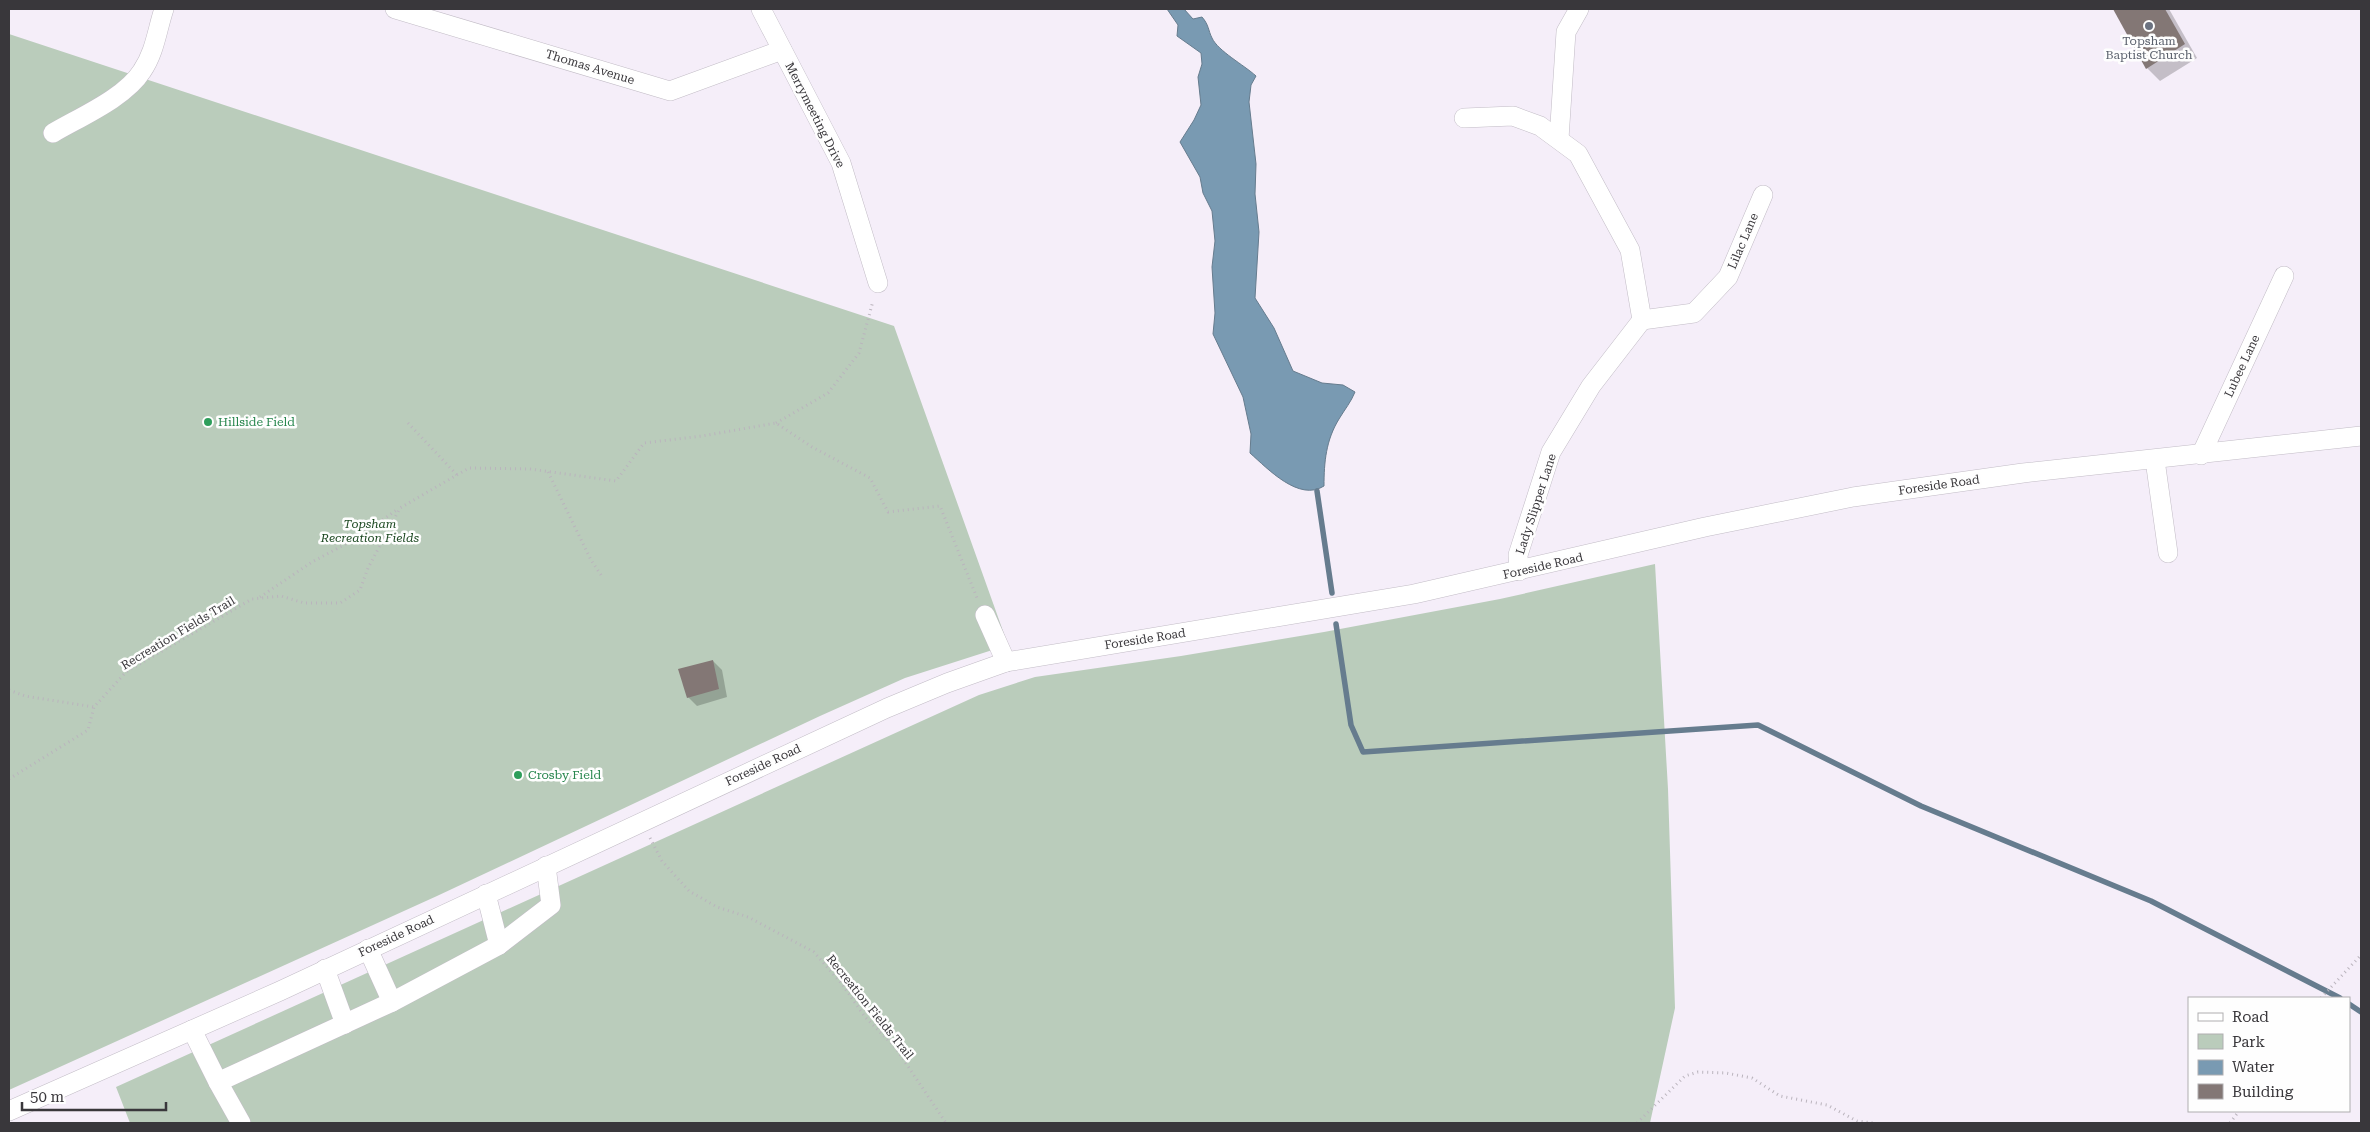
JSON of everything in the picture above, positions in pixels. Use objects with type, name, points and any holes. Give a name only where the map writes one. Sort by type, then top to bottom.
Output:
[{"type":"street","points":[[53,133],[99,108],[121,92],[142,72],[154,46],[164,9]]},
{"type":"street","name":"Thomas Avenue","points":[[395,9],[670,91],[782,50]]},
{"type":"street","name":"Merrymeeting Drive","points":[[761,9],[841,163],[878,283]]},
{"type":"street","points":[[1560,139],[1566,32],[1579,9]]},
{"type":"street","points":[[1464,118],[1513,116],[1540,126],[1578,154],[1630,250],[1642,320]]},
{"type":"street","name":"Lilac Lane","points":[[1642,320],[1694,313],[1728,277],[1763,195]]},
{"type":"street","name":"Lubee Lane","points":[[2200,455],[2284,276]]},
{"type":"street","name":"Lady Slipper Lane","points":[[1519,571],[1518,556],[1552,452],[1591,386],[1642,320]]},
{"type":"street","name":"Foreside Road","points":[[9,1111],[325,970],[887,708],[947,682],[1006,662],[1396,598],[1705,528],[1853,497],[2023,473],[2361,436]]},
{"type":"street","points":[[2155,460],[2168,553]]},
{"type":"street","points":[[985,615],[1006,662]]},
{"type":"street","points":[[218,1082],[392,1002],[500,945],[552,905],[546,866]]},
{"type":"street","points":[[486,894],[500,945]]},
{"type":"street","points":[[368,949],[392,1002]]},
{"type":"street","points":[[325,970],[345,1024]]},
{"type":"street","points":[[192,1030],[241,1123]]},
{"type":"path","name":"Recreation Fields Trail","points":[[9,778],[88,730],[94,706],[126,672],[252,599],[261,597],[312,562],[357,538],[400,508],[469,468],[530,468],[616,481],[644,443],[702,436],[776,423],[828,393],[859,352],[878,283]]},
{"type":"path","points":[[408,423],[457,475]]},
{"type":"path","points":[[776,423],[812,447],[870,478],[888,512],[940,506],[985,615]]},
{"type":"path","points":[[547,471],[591,560],[601,575]]},
{"type":"path","name":"Recreation Fields Trail","points":[[252,599],[281,596],[304,603],[340,603],[360,590],[368,568],[400,508]]},
{"type":"path","points":[[9,690],[25,696],[94,706]]},
{"type":"path","name":"Recreation Fields Trail","points":[[647,833],[662,861],[689,892],[718,907],[748,917],[814,952],[842,984],[865,1017],[895,1047],[946,1123]]},
{"type":"path","points":[[2321,997],[2361,955]]},
{"type":"path","points":[[1637,1123],[1685,1076],[1698,1072],[1726,1073],[1752,1078],[1780,1096],[1827,1105],[1857,1122],[1873,1123]]},
{"type":"path","points":[[2230,1123],[2238,1112]]},
{"type":"green space","name":"Topsham Recreation Fields","points":[[9,34],[894,326],[1008,645],[905,678],[437,896],[9,1090]]},
{"type":"green space","points":[[1655,564],[1668,789],[1675,1008],[1650,1123],[130,1123],[116,1087],[979,695],[1035,677],[1181,656],[1324,632],[1500,599]]},
{"type":"water","points":[[1167,9],[1184,9],[1193,19],[1202,17],[1215,43],[1225,53],[1256,76],[1251,85],[1249,102],[1256,164],[1255,194],[1259,232],[1255,298],[1274,328],[1293,371],[1322,383],[1343,385],[1355,392],[1331,435],[1325,460],[1324,486],[1314,490],[1304,490],[1284,482],[1250,453],[1251,434],[1243,397],[1213,334],[1215,313],[1212,267],[1215,241],[1212,211],[1203,193],[1200,177],[1180,142],[1201,105],[1198,77],[1202,64],[1201,53],[1177,36],[1178,25]]},
{"type":"building","name":"Topsham Baptist Church","points":[[2113,9],[2165,9],[2185,44],[2146,69]]},
{"type":"building","points":[[713,660],[719,689],[687,698],[678,669]]},
{"type":"waterway","points":[[1317,491],[1332,593]]},
{"type":"waterway","points":[[1336,624],[1351,725],[1363,752],[1758,725],[1921,806],[2151,901],[2338,997]]},
{"type":"waterway","points":[[2350,1005],[2361,1012]]},
{"type":"place","name":"Topsham Baptist Church","points":[[2149,26]]},
{"type":"place","name":"Hillside Field","points":[[208,422]]},
{"type":"place","name":"Crosby Field","points":[[518,775]]}]
